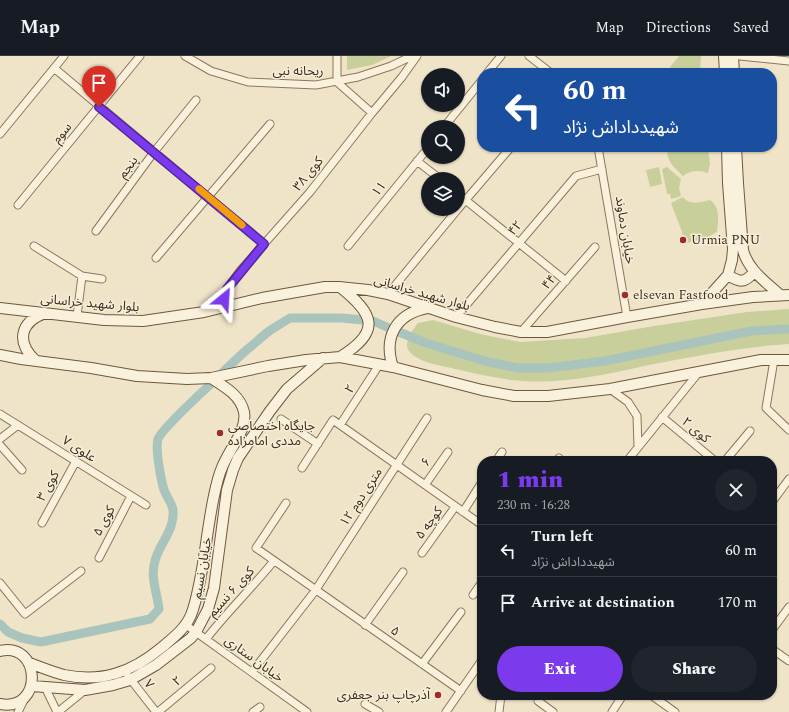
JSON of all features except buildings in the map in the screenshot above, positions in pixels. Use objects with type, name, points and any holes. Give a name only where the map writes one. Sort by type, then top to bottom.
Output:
[{"type":"main road","points":[[724,56],[725,68]]},
{"type":"main road","points":[[733,56],[734,68]]},
{"type":"main road","points":[[728,152],[738,250],[754,272],[784,295]]},
{"type":"main road","points":[[702,304],[728,275],[732,260],[738,250],[736,152]]},
{"type":"main road","points":[[728,275],[742,281],[747,280],[754,272]]},
{"type":"main road","name":"بلوار شهید خراسانی","points":[[0,308],[104,320],[142,321],[204,312],[298,291],[325,287],[339,287],[388,294],[456,317],[495,327],[521,332],[547,332],[702,304],[753,297],[784,295]]},
{"type":"main road","points":[[339,287],[356,300],[368,316],[368,326],[363,339],[354,349],[340,357]]},
{"type":"main road","points":[[393,367],[389,345],[392,334],[398,324],[406,316],[416,310],[428,308]]},
{"type":"main road","points":[[35,360],[28,353],[23,344],[23,333],[27,324],[35,316],[45,313]]},
{"type":"main road","points":[[0,355],[137,376],[211,378],[268,366],[340,357],[393,367],[482,390],[514,396],[548,396],[610,389],[761,360],[789,360]]},
{"type":"main road","name":"خیابان نسیم","points":[[32,686],[85,690],[114,685],[130,680],[156,665],[187,642],[196,632],[208,609],[214,588],[226,496],[238,458],[270,411],[288,389],[323,358]]},
{"type":"main road","points":[[0,360],[21,359]]},
{"type":"main road","name":"خیابان نسیم","points":[[29,664],[64,675],[93,678],[116,675],[152,656],[176,636],[186,625],[195,603],[204,562],[216,487],[224,463],[241,432],[244,413],[235,395],[211,378]]},
{"type":"main road","points":[[0,704],[6,705],[17,702],[26,696],[32,686],[33,674],[29,664],[23,656],[14,651],[1,649]]},
{"type":"street","points":[[0,134],[64,56]]},
{"type":"street","name":"سوم","points":[[18,205],[140,56]]},
{"type":"street","name":"ریحانه نبی","points":[[185,56],[211,71],[248,82],[316,85],[358,77],[392,66],[412,56]]},
{"type":"street","points":[[337,56],[336,82],[372,113]]},
{"type":"street","name":"کوی ۳۸","points":[[221,308],[227,289],[310,192],[402,76],[416,56]]},
{"type":"street","points":[[491,68],[501,56]]},
{"type":"street","points":[[530,56],[545,68]]},
{"type":"street","points":[[740,56],[789,61]]},
{"type":"street","points":[[54,68],[264,244]]},
{"type":"street","points":[[450,120],[477,86]]},
{"type":"street","name":"پنجم","points":[[96,231],[154,152],[196,100]]},
{"type":"street","points":[[156,258],[270,124]]},
{"type":"street","points":[[507,152],[465,200],[566,281]]},
{"type":"street","name":"خیابان دماوند","points":[[599,152],[627,317]]},
{"type":"street","name":"۱۱","points":[[348,246],[421,157]]},
{"type":"street","points":[[418,161],[431,172]]},
{"type":"street","name":"۴۲","points":[[456,317],[518,242],[576,176],[602,169]]},
{"type":"street","points":[[388,294],[452,216]]},
{"type":"street","points":[[34,246],[82,276],[102,279]]},
{"type":"street","name":"۴۴","points":[[521,332],[595,247]]},
{"type":"street","points":[[77,316],[82,276]]},
{"type":"street","points":[[774,360],[766,408],[789,430]]},
{"type":"street","name":"۲","points":[[340,425],[380,365]]},
{"type":"street","points":[[631,456],[699,372]]},
{"type":"street","points":[[610,389],[628,402],[637,416],[638,447]]},
{"type":"street","name":"علوی ۷","points":[[0,414],[146,505]]},
{"type":"street","name":"کوی ۲","points":[[662,417],[709,456]]},
{"type":"street","name":"۱۲ متری دوم","points":[[252,672],[315,590],[427,418]]},
{"type":"street","points":[[281,419],[318,444]]},
{"type":"street","points":[[302,468],[333,420],[477,522]]},
{"type":"street","points":[[0,439],[18,425]]},
{"type":"street","points":[[729,456],[750,431]]},
{"type":"street","points":[[0,445],[22,470]]},
{"type":"street","name":"۶","points":[[425,485],[448,452]]},
{"type":"street","points":[[499,456],[502,452]]},
{"type":"street","name":"کوی ۳","points":[[42,523],[76,461]]},
{"type":"street","points":[[777,495],[789,479]]},
{"type":"street","points":[[463,512],[477,490]]},
{"type":"street","name":"کوی ۵","points":[[99,558],[132,496]]},
{"type":"street","name":"۵","points":[[286,502],[256,548],[461,691]]},
{"type":"street","name":"کوچه ۵","points":[[422,552],[455,507]]},
{"type":"street","name":"کوی ۶ نسیم","points":[[206,639],[274,562]]},
{"type":"street","points":[[0,583],[26,614],[81,571]]},
{"type":"street","points":[[365,625],[403,572]]},
{"type":"street","points":[[473,595],[477,589]]},
{"type":"street","points":[[777,623],[789,606]]},
{"type":"street","points":[[422,664],[461,612]]},
{"type":"street","name":"خیابان ستاری","points":[[186,625],[307,712]]},
{"type":"street","points":[[777,653],[789,661]]},
{"type":"street","points":[[446,712],[477,667]]},
{"type":"street","name":"۲","points":[[157,712],[211,668]]},
{"type":"street","name":"۷","points":[[124,671],[157,712]]},
{"type":"street","points":[[45,687],[58,712],[85,690]]},
{"type":"street","points":[[18,712],[26,696]]},
{"type":"street","points":[[499,712],[500,700]]},
{"type":"street","points":[[612,712],[620,700]]},
{"type":"street","points":[[658,700],[675,712]]},
{"type":"street","points":[[538,701],[553,712]]},
{"type":"street","points":[[365,704],[379,712]]},
{"type":"street","points":[[253,712],[260,707]]},
{"type":"green space","points":[[347,56],[391,56],[372,65],[347,70]]},
{"type":"green space","points":[[679,56],[701,56],[700,68],[670,67]]},
{"type":"green space","points":[[709,152],[710,164],[708,173],[695,171],[683,176],[673,166],[667,153]]},
{"type":"green space","points":[[659,167],[662,184],[650,187],[646,170]]},
{"type":"green space","points":[[667,167],[681,179],[679,188],[681,196],[671,199],[670,194],[667,194],[662,169]]},
{"type":"green space","points":[[683,197],[689,202],[710,200],[714,203],[718,214],[717,232],[708,237],[684,244],[682,232],[671,203]]},
{"type":"green space","points":[[789,309],[789,344],[719,352],[571,380],[539,382],[523,381],[472,373],[420,360],[411,353],[407,344],[410,335],[418,323],[433,320],[480,334],[520,342],[585,338],[747,312]]},
{"type":"waterway","points":[[223,372],[269,331],[290,318],[342,318],[363,320]]},
{"type":"waterway","points":[[373,321],[389,328]]},
{"type":"waterway","points":[[399,332],[426,343],[488,362],[518,368],[548,368],[605,361],[751,331],[789,329]]},
{"type":"waterway","points":[[0,624],[8,632],[22,638],[41,642],[150,619],[159,609],[153,573],[157,556],[171,527],[173,508],[164,490],[161,479],[157,443],[161,434],[192,401],[213,382]]},
{"type":"slow traffic","points":[[199,189],[242,225]]},
{"type":"place","name":"Urmia PNU","points":[[683,240]]},
{"type":"place","name":"elsevan Fastfood","points":[[625,295]]},
{"type":"place","name":"جایگاه اختصاصی مددی امامزاده","points":[[220,433]]},
{"type":"place","name":"آذرچاپ بنر جعفری","points":[[438,695]]},
{"type":"route","points":[[99,107],[264,244],[240,271],[227,289],[224,299]]}]
